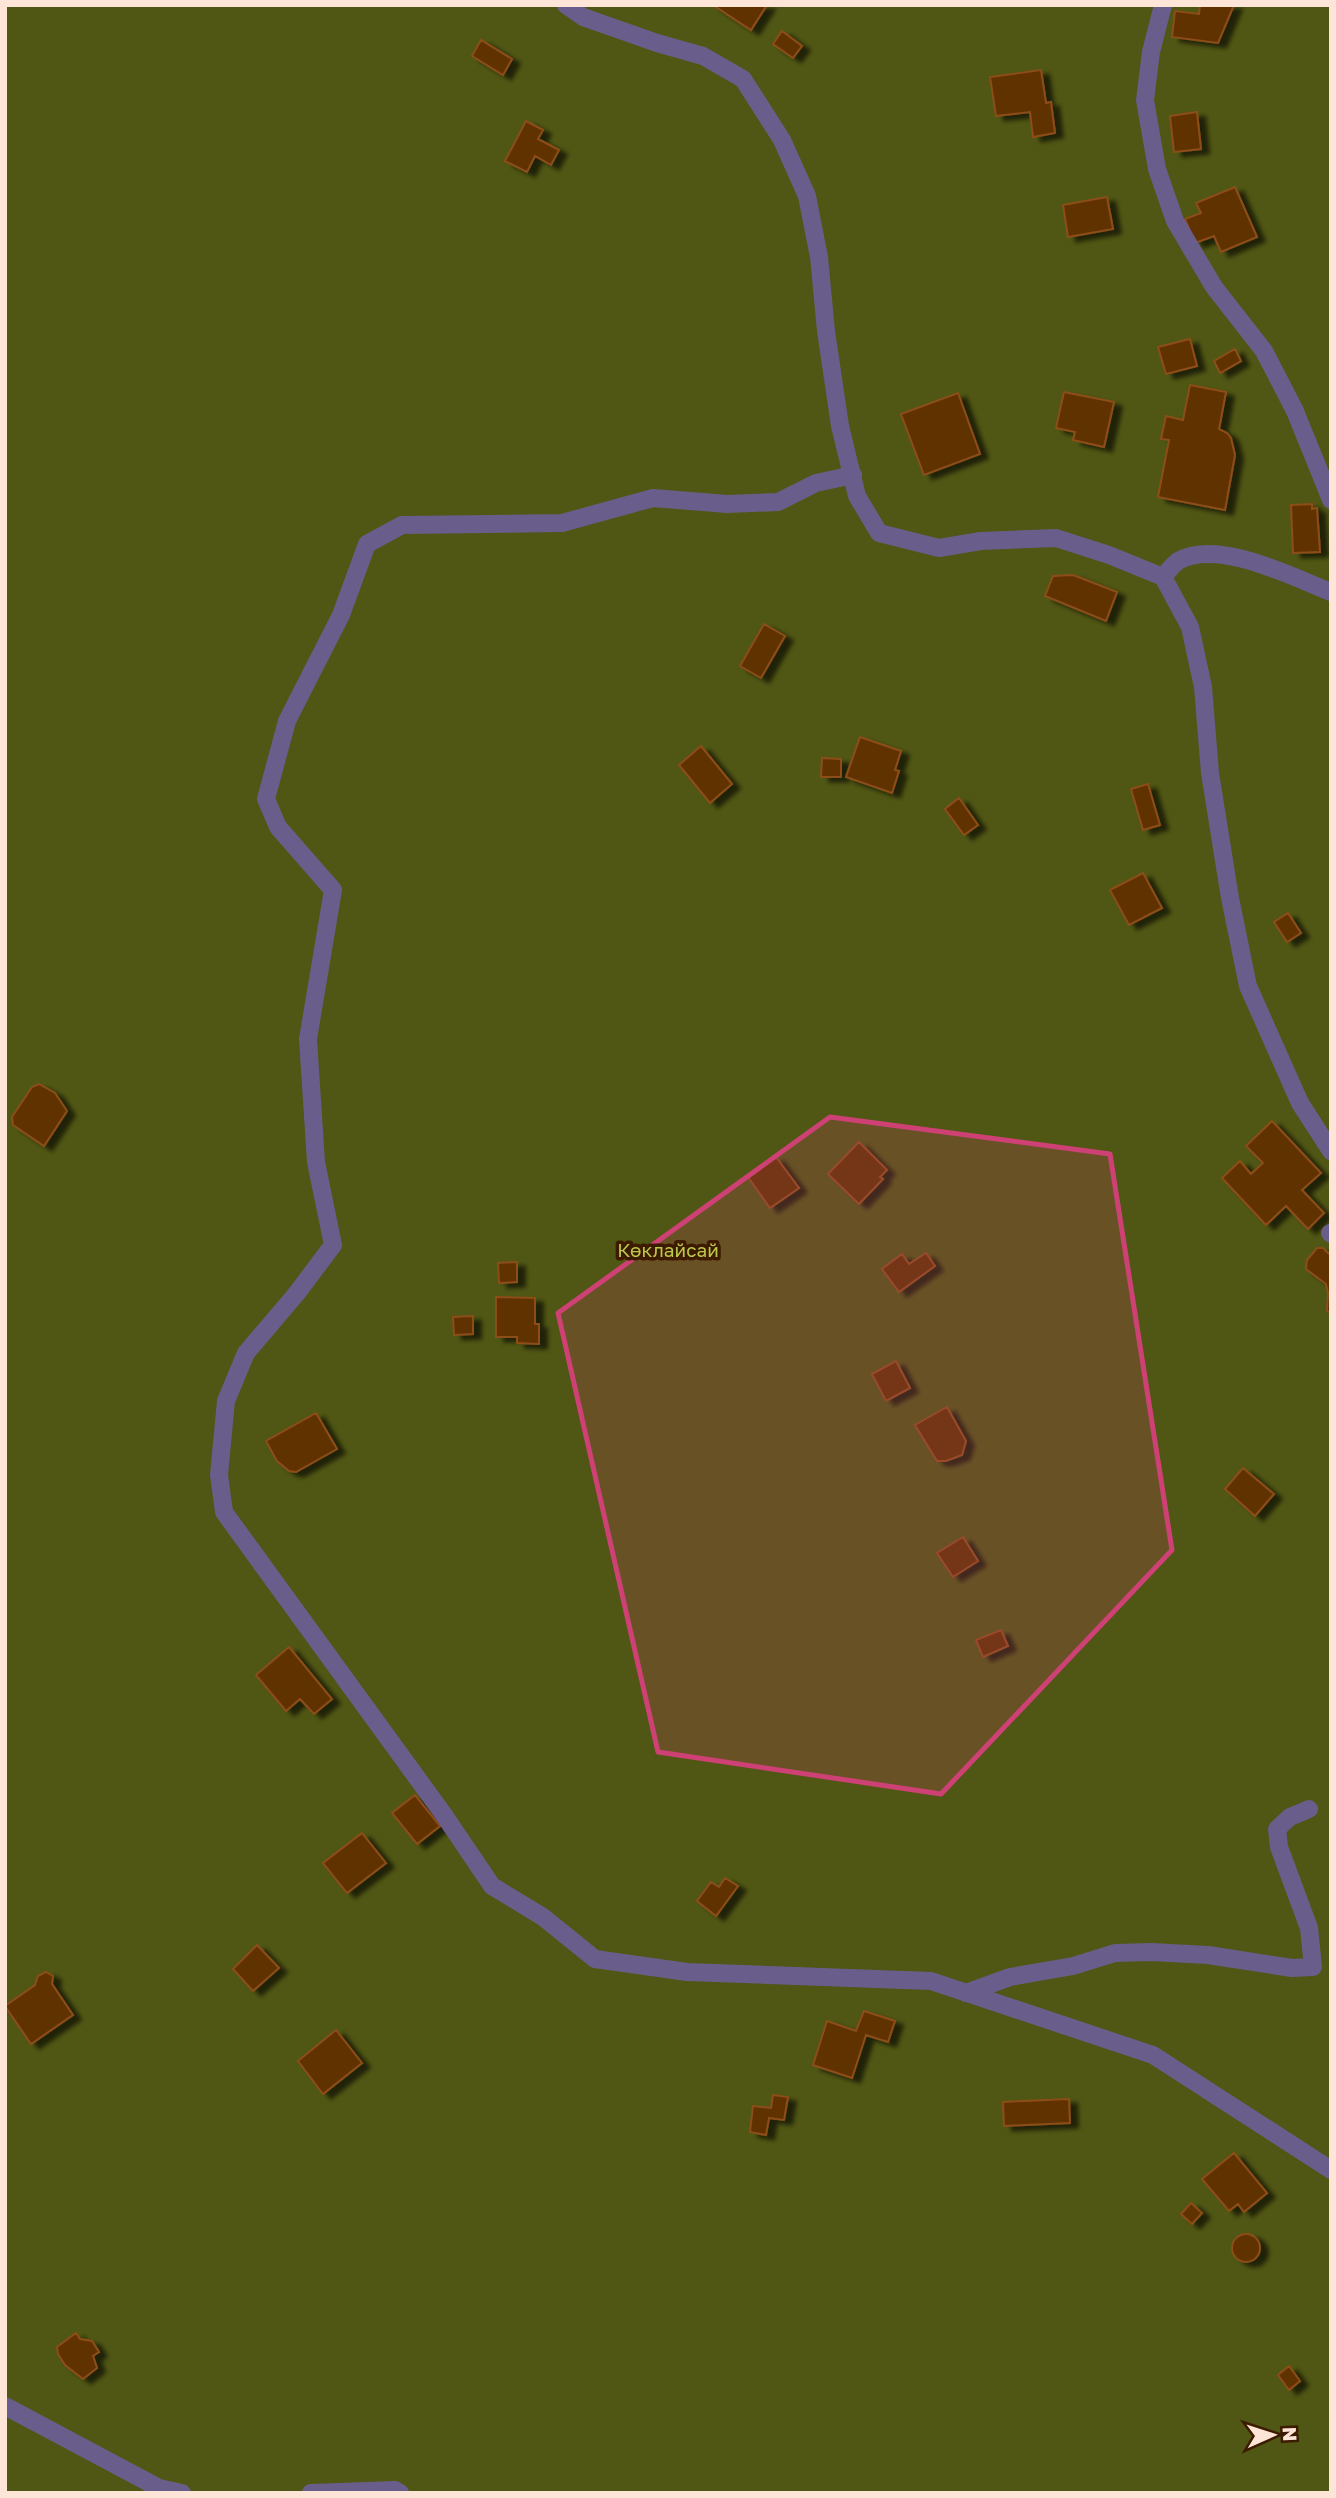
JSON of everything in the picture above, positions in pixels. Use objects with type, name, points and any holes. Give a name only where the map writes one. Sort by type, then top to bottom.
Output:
[{"type":"street","points":[[566,5],[583,17],[703,56],[743,79],[782,140],[807,196],[819,257],[826,331],[840,426],[852,475],[858,496],[879,533],[939,548],[981,541],[1056,538],[1109,555],[1163,577],[1190,627],[1203,687],[1210,773],[1230,898],[1248,986],[1300,1103],[1331,1151]]},
{"type":"street","points":[[1163,5],[1151,51],[1145,100],[1157,169],[1175,221],[1214,287],[1264,351],[1295,411],[1331,499]]},
{"type":"street","points":[[852,475],[816,483],[778,502],[727,504],[653,498],[562,523],[402,525],[367,544],[341,615],[286,721],[265,799],[278,827],[333,890],[308,1039],[316,1162],[333,1245],[246,1353],[226,1401],[219,1475],[224,1512],[444,1815],[492,1886],[543,1917],[594,1959],[687,1972],[931,1981],[1153,2055],[1331,2170]]},
{"type":"street","points":[[1163,577],[1178,561],[1203,554],[1245,559],[1331,592]]},
{"type":"street","points":[[966,1993],[1010,1977],[1073,1966],[1115,1953],[1208,1955],[1292,1969],[1313,1967],[1309,1928],[1279,1847],[1277,1829],[1290,1817],[1309,1809]]},
{"type":"street","points":[[5,2406],[159,2488],[182,2493]]},
{"type":"street","points":[[311,2493],[395,2490],[400,2493]]},
{"type":"highlighted area","points":[[830,1117],[1110,1154],[1172,1550],[941,1794],[658,1752],[558,1313]]},
{"type":"green space","name":"Көклайсай","points":[[5,5],[1331,5],[1331,2493],[5,2493]]},
{"type":"building","points":[[713,5],[767,5],[751,30]]},
{"type":"building","points":[[1200,5],[1234,5],[1218,43],[1172,37],[1175,11],[1199,14]]},
{"type":"building","points":[[782,31],[802,46],[793,58],[773,44]]},
{"type":"building","points":[[481,40],[512,59],[503,75],[472,56]]},
{"type":"building","points":[[1041,70],[1046,103],[1051,102],[1055,133],[1033,137],[1030,112],[996,116],[990,77]]},
{"type":"building","points":[[1197,112],[1201,149],[1174,152],[1170,116]]},
{"type":"building","points":[[526,121],[543,130],[538,139],[559,150],[551,165],[535,156],[527,172],[505,161]]},
{"type":"building","points":[[1235,187],[1257,237],[1221,252],[1214,236],[1195,243],[1185,219],[1201,213],[1196,203]]},
{"type":"building","points":[[1107,197],[1113,229],[1068,237],[1063,205]]},
{"type":"building","points":[[1190,339],[1197,366],[1166,374],[1158,347]]},
{"type":"building","points":[[1235,349],[1241,361],[1220,373],[1214,361]]},
{"type":"building","points":[[1190,385],[1226,392],[1219,429],[1231,438],[1235,455],[1225,510],[1158,497],[1169,440],[1161,439],[1166,416],[1183,420]]},
{"type":"building","points":[[1064,392],[1114,402],[1104,447],[1073,440],[1075,432],[1056,428]]},
{"type":"building","points":[[958,393],[980,454],[924,475],[901,414]]},
{"type":"building","points":[[1312,504],[1312,509],[1317,508],[1320,552],[1293,553],[1291,505]]},
{"type":"building","points":[[1073,575],[1117,592],[1106,621],[1045,596],[1053,576]]},
{"type":"building","points":[[764,624],[785,636],[761,678],[740,666]]},
{"type":"building","points":[[860,737],[901,751],[895,770],[899,771],[892,793],[846,777]]},
{"type":"building","points":[[701,746],[732,784],[710,803],[679,765]]},
{"type":"building","points":[[822,758],[841,759],[841,777],[821,777]]},
{"type":"building","points":[[1148,784],[1160,825],[1143,830],[1131,789]]},
{"type":"building","points":[[959,798],[978,825],[964,835],[945,809]]},
{"type":"building","points":[[1143,873],[1162,908],[1129,925],[1110,890]]},
{"type":"building","points":[[1288,913],[1301,933],[1287,942],[1274,922]]},
{"type":"building","points":[[39,1084],[55,1093],[67,1111],[44,1146],[13,1125],[12,1117],[32,1087]]},
{"type":"building","points":[[1272,1121],[1321,1173],[1302,1190],[1324,1213],[1308,1229],[1286,1206],[1266,1225],[1222,1178],[1240,1161],[1251,1174],[1263,1163],[1246,1146]]},
{"type":"building","points":[[859,1142],[887,1170],[880,1177],[883,1179],[859,1204],[828,1174]]},
{"type":"building","points":[[776,1157],[799,1188],[770,1208],[748,1177]]},
{"type":"building","points":[[1317,1248],[1323,1248],[1331,1256],[1331,1313],[1327,1311],[1326,1284],[1306,1269],[1307,1260]]},
{"type":"building","points":[[926,1253],[935,1266],[899,1292],[882,1269],[902,1254],[909,1264]]},
{"type":"building","points":[[517,1262],[517,1282],[499,1283],[498,1263]]},
{"type":"building","points":[[496,1297],[535,1298],[535,1324],[539,1324],[539,1344],[517,1343],[517,1337],[496,1337]]},
{"type":"building","points":[[473,1316],[473,1334],[454,1335],[453,1317]]},
{"type":"building","points":[[896,1361],[910,1388],[886,1401],[872,1374]]},
{"type":"building","points":[[947,1407],[966,1441],[962,1455],[946,1461],[937,1461],[915,1425]]},
{"type":"building","points":[[316,1413],[337,1449],[296,1472],[289,1471],[277,1461],[266,1441]]},
{"type":"building","points":[[1243,1468],[1274,1494],[1255,1516],[1225,1489]]},
{"type":"building","points":[[963,1537],[978,1561],[953,1577],[937,1553]]},
{"type":"building","points":[[1001,1630],[1008,1646],[983,1657],[976,1640]]},
{"type":"building","points":[[289,1647],[332,1699],[314,1714],[300,1699],[286,1711],[256,1675]]},
{"type":"building","points":[[415,1795],[440,1826],[417,1844],[392,1813]]},
{"type":"building","points":[[362,1833],[386,1863],[347,1893],[323,1863]]},
{"type":"building","points":[[725,1878],[738,1886],[716,1916],[697,1901],[711,1882],[719,1887]]},
{"type":"building","points":[[257,1945],[279,1968],[253,1991],[233,1969]]},
{"type":"building","points":[[46,1972],[53,1976],[52,1984],[73,2015],[31,2044],[5,2006],[35,1985],[38,1976]]},
{"type":"building","points":[[864,2011],[895,2021],[888,2042],[866,2035],[852,2078],[813,2065],[827,2021],[856,2031]]},
{"type":"building","points":[[336,2030],[362,2063],[323,2094],[298,2061]]},
{"type":"building","points":[[773,2095],[788,2097],[784,2120],[769,2118],[766,2135],[750,2132],[753,2106],[771,2108]]},
{"type":"building","points":[[1069,2099],[1070,2123],[1004,2126],[1003,2102]]},
{"type":"building","points":[[1234,2153],[1267,2193],[1244,2212],[1238,2204],[1229,2211],[1202,2179]]},
{"type":"building","points":[[1191,2203],[1202,2213],[1192,2224],[1181,2214]]},
{"type":"building","points":[[1246,2234],[1256,2238],[1260,2248],[1256,2258],[1246,2262],[1236,2258],[1232,2248],[1236,2238]]},
{"type":"building","points":[[76,2333],[80,2339],[92,2341],[99,2352],[93,2356],[97,2368],[83,2379],[65,2365],[58,2354],[57,2347]]},
{"type":"building","points":[[1289,2366],[1300,2381],[1289,2390],[1278,2375]]}]
